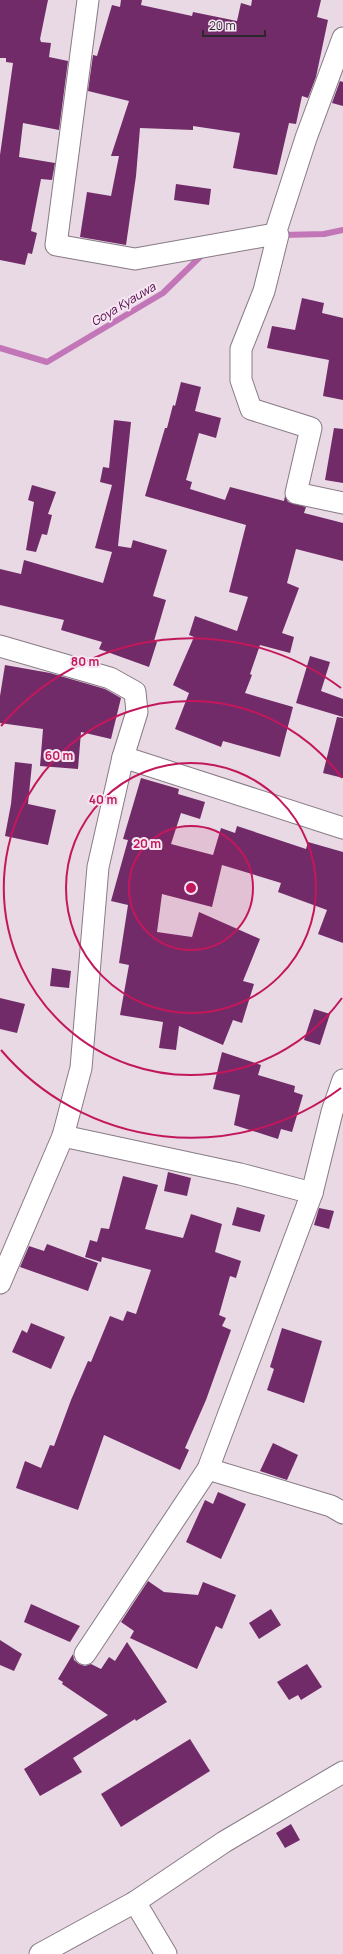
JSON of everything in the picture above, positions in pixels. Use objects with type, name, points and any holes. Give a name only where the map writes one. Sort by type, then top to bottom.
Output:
[{"type":"street","points":[[88,0],[56,245],[135,259],[275,234]]},
{"type":"street","points":[[343,38],[306,138],[275,234],[278,235],[264,291],[241,349],[241,380],[251,409],[311,428],[296,493],[343,503]]},
{"type":"street","points":[[0,646],[110,678],[135,692],[137,712],[123,757],[98,867],[81,1068],[62,1136],[0,1283]]},
{"type":"street","points":[[123,757],[343,828]]},
{"type":"street","points":[[85,1654],[208,1469],[312,1193],[332,1112],[343,1080]]},
{"type":"street","points":[[62,1136],[240,1174],[312,1193]]},
{"type":"street","points":[[208,1469],[331,1506],[343,1513]]},
{"type":"street","points":[[40,1954],[135,1902],[224,1842],[343,1772]]},
{"type":"street","points":[[135,1902],[166,1954]]},
{"type":"building","points":[[0,0],[48,0],[40,39],[41,42],[51,43],[49,57],[68,61],[59,130],[23,123],[19,157],[55,163],[52,180],[41,179],[31,231],[37,233],[32,254],[28,253],[25,265],[0,260],[0,155],[13,63],[6,62],[6,58],[0,58]]},
{"type":"building","points":[[121,0],[142,0],[141,5],[192,16],[193,12],[237,21],[241,3],[251,6],[252,0],[321,0],[317,17],[328,20],[316,77],[308,98],[302,96],[296,124],[289,123],[277,175],[233,168],[240,133],[193,126],[193,130],[140,128],[136,176],[126,245],[80,237],[87,192],[111,196],[119,156],[111,156],[129,101],[88,91],[93,55],[97,56],[112,5],[120,7]]},
{"type":"building","points":[[340,81],[343,82],[343,106],[332,103]]},
{"type":"building","points":[[176,184],[211,189],[209,205],[174,200]]},
{"type":"building","points":[[302,298],[324,303],[322,313],[343,318],[343,400],[323,396],[329,360],[267,348],[272,326],[295,330]]},
{"type":"building","points":[[181,382],[201,387],[195,411],[221,418],[216,438],[199,433],[186,480],[192,482],[190,489],[225,500],[230,487],[284,501],[285,496],[288,502],[306,507],[304,513],[343,523],[343,561],[296,549],[287,583],[299,588],[282,633],[294,637],[290,653],[260,645],[250,674],[252,675],[245,693],[293,707],[280,757],[223,741],[221,747],[175,729],[189,693],[173,685],[194,637],[189,635],[195,616],[237,631],[248,597],[229,592],[246,525],[145,496],[165,428],[167,428],[173,405],[175,406]]},
{"type":"building","points":[[114,420],[131,422],[118,546],[131,548],[133,540],[167,550],[153,596],[166,600],[154,641],[157,642],[149,667],[99,649],[102,642],[61,630],[64,620],[0,605],[0,569],[21,574],[24,560],[103,583],[112,552],[95,548],[112,485],[100,482],[103,467],[109,468]]},
{"type":"building","points":[[334,428],[343,429],[343,483],[325,480]]},
{"type":"building","points":[[32,485],[56,492],[48,514],[52,515],[47,535],[42,534],[36,552],[26,550],[34,502],[28,500]]},
{"type":"building","points":[[310,656],[330,662],[321,691],[343,699],[343,717],[296,703]]},
{"type":"building","points":[[5,665],[50,673],[105,689],[121,698],[111,739],[81,732],[78,769],[40,766],[43,729],[0,723],[0,696]]},
{"type":"building","points":[[337,717],[343,718],[343,778],[323,773]]},
{"type":"building","points":[[15,762],[32,764],[28,804],[56,810],[48,845],[5,836],[11,804]]},
{"type":"building","points":[[141,778],[179,789],[178,794],[205,802],[200,819],[181,813],[171,844],[213,855],[221,828],[235,833],[237,826],[306,849],[308,842],[343,852],[343,943],[318,934],[327,910],[278,892],[281,883],[222,865],[212,907],[162,894],[157,932],[192,937],[199,912],[260,939],[243,981],[254,984],[242,1023],[233,1020],[223,1045],[179,1026],[176,1050],[159,1048],[163,1022],[120,1015],[129,965],[119,963],[128,905],[111,901],[128,840],[123,839]]},
{"type":"building","points":[[52,968],[71,971],[69,988],[50,986]]},
{"type":"building","points":[[0,998],[25,1004],[17,1033],[0,1029]]},
{"type":"building","points":[[314,1009],[330,1014],[320,1045],[304,1040]]},
{"type":"building","points":[[222,1052],[261,1065],[258,1075],[295,1086],[294,1092],[303,1095],[292,1132],[281,1129],[278,1139],[234,1125],[240,1095],[213,1089]]},
{"type":"building","points":[[168,1172],[191,1178],[187,1196],[164,1191]]},
{"type":"building","points":[[123,1176],[158,1185],[145,1229],[183,1238],[191,1214],[222,1224],[215,1252],[241,1261],[236,1278],[230,1276],[219,1315],[226,1318],[222,1326],[231,1330],[206,1400],[185,1448],[189,1450],[180,1470],[104,1435],[78,1510],[16,1488],[25,1461],[41,1468],[50,1445],[54,1446],[71,1400],[88,1361],[91,1362],[110,1316],[123,1321],[127,1311],[136,1314],[151,1270],[102,1257],[101,1262],[85,1257],[90,1240],[97,1242],[101,1228],[109,1229]]},
{"type":"building","points":[[237,1207],[265,1215],[260,1232],[232,1225]]},
{"type":"building","points":[[319,1208],[334,1211],[329,1229],[314,1225]]},
{"type":"building","points":[[47,1244],[98,1263],[88,1291],[20,1267],[29,1246],[44,1251]]},
{"type":"building","points":[[31,1323],[65,1337],[51,1369],[12,1352],[22,1330],[27,1333]]},
{"type":"building","points":[[282,1328],[322,1341],[304,1403],[267,1390],[274,1369],[270,1367]]},
{"type":"building","points":[[273,1443],[298,1455],[287,1480],[260,1471]]},
{"type":"building","points":[[218,1492],[246,1504],[221,1559],[186,1542],[205,1500],[213,1504]]},
{"type":"building","points":[[148,1581],[164,1592],[198,1595],[203,1582],[236,1595],[222,1629],[216,1626],[197,1669],[130,1638],[134,1631],[121,1622]]},
{"type":"building","points":[[31,1604],[80,1626],[70,1642],[24,1622]]},
{"type":"building","points":[[271,1609],[281,1625],[259,1639],[249,1623]]},
{"type":"building","points":[[0,1640],[22,1654],[14,1671],[0,1665]]},
{"type":"building","points":[[127,1642],[167,1702],[136,1721],[135,1719],[73,1758],[82,1772],[40,1796],[24,1769],[108,1715],[62,1684],[63,1682],[58,1679],[73,1654],[74,1660],[79,1664],[85,1666],[91,1664],[101,1669],[109,1657],[115,1661]]},
{"type":"building","points":[[307,1664],[322,1687],[301,1700],[298,1695],[289,1700],[277,1682]]},
{"type":"building","points":[[190,1739],[210,1771],[121,1827],[101,1794]]},
{"type":"building","points":[[291,1824],[300,1840],[285,1848],[276,1833]]},
{"type":"waterway","name":"Goya Kyauwa","points":[[282,235],[324,234],[343,230]]},
{"type":"waterway","name":"Goya Kyauwa","points":[[0,348],[47,362],[163,293],[204,253]]}]
